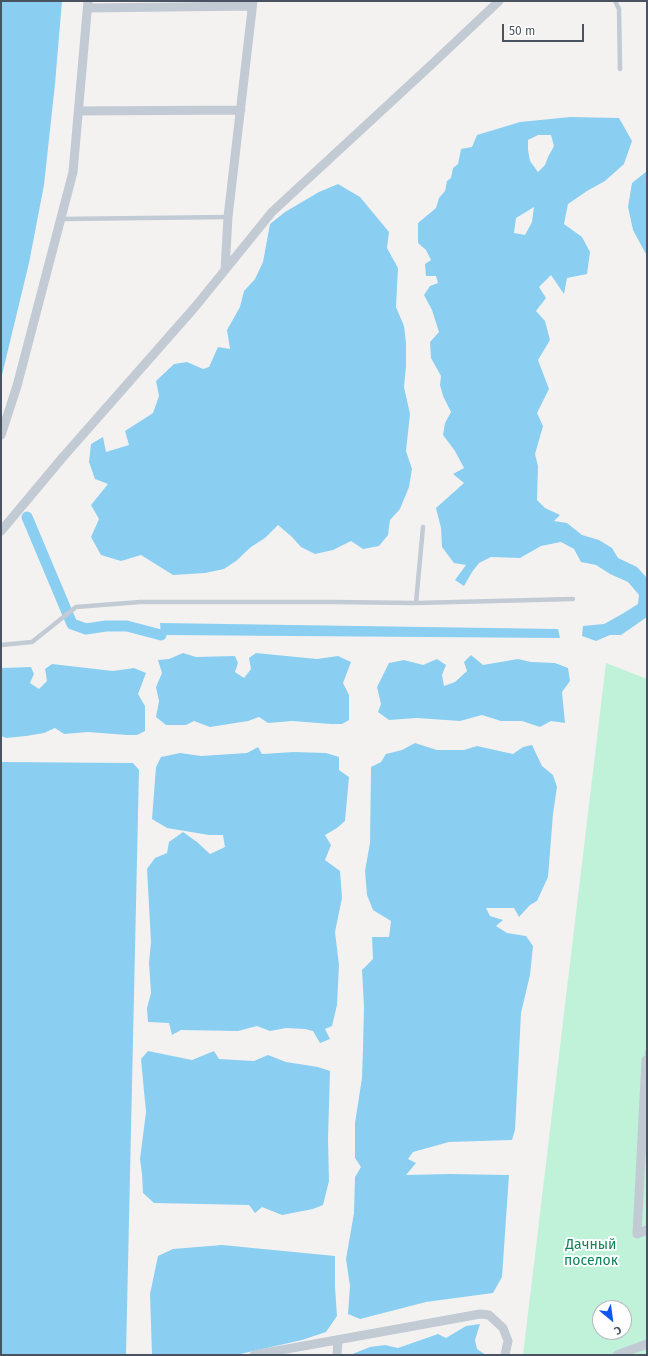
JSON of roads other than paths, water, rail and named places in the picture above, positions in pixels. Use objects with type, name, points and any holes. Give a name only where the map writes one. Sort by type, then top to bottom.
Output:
[{"type":"street","points":[[1,531],[63,457],[195,307],[272,212],[499,1]]},
{"type":"street","points":[[1,435],[18,386],[73,172],[88,4],[252,4],[228,217],[225,270]]},
{"type":"street","points":[[79,111],[241,110]]},
{"type":"street","points":[[647,1057],[636,1234],[647,1230]]},
{"type":"street","points":[[254,1355],[480,1314],[489,1315],[502,1328],[508,1341],[505,1355]]},
{"type":"street","points":[[337,1355],[338,1340]]},
{"type":"street","points":[[617,1355],[647,1344]]},
{"type":"lane","points":[[615,1],[620,8],[620,69]]},
{"type":"lane","points":[[61,219],[228,217]]},
{"type":"lane","points":[[416,603],[423,527]]},
{"type":"lane","points":[[1,645],[32,642],[76,607],[140,602],[416,603],[573,599]]},
{"type":"water","points":[[1,1],[62,1],[44,185],[29,263],[1,379]]},
{"type":"water","points":[[570,117],[619,118],[632,141],[624,164],[605,181],[568,204],[564,224],[582,237],[590,252],[587,274],[567,278],[564,294],[551,275],[539,287],[546,298],[536,311],[545,321],[550,340],[538,360],[549,389],[537,413],[543,426],[535,454],[538,466],[537,500],[545,508],[560,515],[554,521],[567,523],[582,535],[599,540],[612,548],[618,558],[637,567],[647,578],[647,617],[621,635],[610,635],[596,641],[582,636],[583,626],[604,624],[638,604],[639,595],[628,582],[610,574],[596,565],[581,562],[574,549],[561,542],[541,546],[520,558],[491,557],[479,563],[464,586],[455,580],[466,565],[454,563],[442,547],[441,528],[436,508],[464,483],[453,474],[464,468],[455,451],[443,435],[445,423],[451,412],[443,396],[440,385],[441,376],[431,358],[430,342],[439,332],[432,310],[424,295],[430,286],[438,283],[436,276],[426,276],[425,264],[431,260],[426,250],[418,243],[418,223],[436,208],[439,198],[445,191],[447,181],[451,178],[453,168],[458,164],[461,149],[472,147],[477,135],[520,122]],"holes":[[[538,135],[551,135],[554,146],[545,165],[538,172],[530,161],[528,150],[528,140]],[[534,207],[532,222],[525,235],[514,233],[516,218]]]},
{"type":"water","points":[[647,171],[647,256],[633,230],[628,207],[632,183]]},
{"type":"water","points":[[338,184],[360,197],[389,232],[387,248],[398,268],[396,307],[404,326],[406,366],[404,387],[410,414],[406,451],[412,469],[409,487],[400,509],[390,520],[388,535],[379,546],[363,549],[351,541],[333,550],[315,554],[301,547],[278,525],[265,538],[251,547],[236,561],[224,569],[205,573],[173,575],[141,555],[121,561],[101,555],[91,537],[99,519],[91,505],[108,484],[95,479],[89,462],[91,444],[103,437],[106,452],[129,445],[125,431],[153,413],[159,396],[156,381],[174,364],[187,362],[203,369],[209,367],[218,347],[230,349],[227,330],[240,307],[244,291],[255,279],[263,262],[270,224],[285,212],[319,192]]},
{"type":"water","points":[[160,623],[558,629],[560,638],[161,635]]},
{"type":"water","points":[[183,653],[196,657],[235,656],[238,663],[235,672],[244,678],[251,669],[249,658],[256,653],[317,659],[338,656],[351,662],[343,683],[349,695],[349,720],[342,724],[292,721],[268,723],[259,717],[248,721],[210,727],[194,721],[186,725],[166,725],[156,717],[159,701],[156,687],[162,673],[158,660],[169,659]]},
{"type":"water","points":[[471,655],[483,665],[518,659],[531,662],[555,663],[568,668],[570,681],[562,692],[565,723],[551,721],[540,727],[522,721],[501,721],[482,715],[460,721],[417,718],[389,720],[378,712],[381,704],[377,687],[389,663],[404,660],[423,665],[437,659],[446,665],[442,675],[444,686],[455,682],[467,671],[464,662]]},
{"type":"water","points":[[52,664],[113,671],[134,668],[146,673],[138,694],[145,706],[145,731],[137,735],[88,732],[64,734],[55,728],[44,733],[26,736],[6,738],[1,736],[1,668],[31,667],[34,674],[30,683],[39,689],[47,681],[45,669]]},
{"type":"water","points":[[415,743],[437,750],[464,750],[477,746],[513,754],[523,747],[532,745],[542,766],[553,775],[557,787],[553,814],[548,877],[537,901],[530,905],[519,917],[514,908],[486,908],[490,916],[503,920],[496,926],[507,933],[526,936],[533,946],[530,975],[521,1013],[515,1130],[512,1140],[449,1142],[413,1152],[408,1159],[416,1163],[406,1175],[509,1175],[502,1277],[493,1293],[426,1302],[360,1319],[348,1314],[350,1286],[346,1259],[354,1213],[355,1177],[361,1167],[355,1158],[355,1123],[362,1078],[364,1007],[362,970],[373,959],[372,937],[389,937],[391,921],[373,910],[367,895],[365,871],[370,843],[371,767],[381,762],[386,754],[402,750]]},
{"type":"water","points":[[258,747],[262,754],[294,752],[326,753],[339,757],[339,770],[349,777],[345,821],[325,835],[331,845],[325,860],[340,871],[342,898],[335,932],[339,965],[337,1005],[332,1026],[325,1029],[330,1039],[320,1043],[313,1031],[305,1029],[286,1028],[270,1031],[257,1026],[238,1031],[181,1030],[172,1035],[169,1023],[148,1022],[147,1008],[151,993],[149,963],[151,942],[147,869],[155,858],[167,853],[169,842],[183,832],[210,854],[225,847],[223,835],[209,835],[167,828],[152,819],[156,767],[161,757],[180,753],[201,756],[247,753]]},
{"type":"water","points":[[1,762],[133,763],[139,770],[126,1355],[1,1355]]},
{"type":"water","points":[[148,1051],[192,1060],[214,1051],[219,1059],[254,1061],[268,1055],[286,1062],[318,1067],[330,1071],[328,1139],[329,1181],[323,1205],[313,1209],[282,1215],[262,1207],[255,1213],[249,1205],[154,1203],[143,1193],[140,1159],[146,1112],[141,1059]]},
{"type":"water","points":[[222,1245],[335,1256],[337,1316],[326,1332],[302,1340],[236,1355],[152,1355],[150,1294],[158,1256],[173,1249]]},
{"type":"water","points":[[480,1324],[475,1340],[477,1349],[486,1355],[350,1355],[370,1347],[385,1345],[398,1348],[438,1334],[446,1338],[466,1326]]},
{"type":"waterway","points":[[27,517],[72,624],[86,629],[106,626],[127,626],[161,635]]},
{"type":"park label","name":"Дачный поселок","points":[[591,1254]]}]
